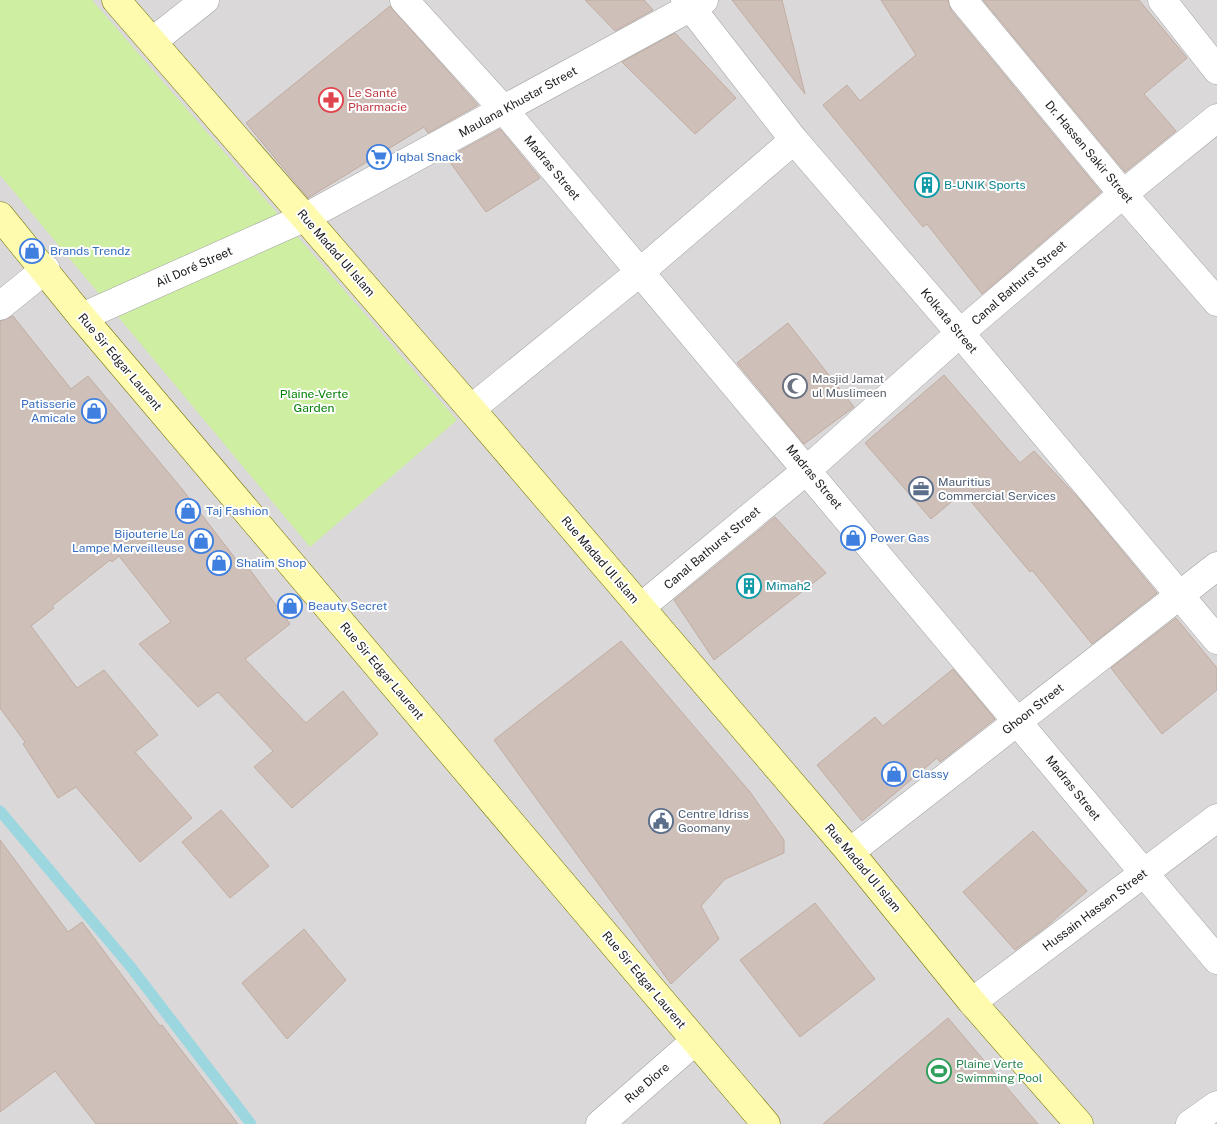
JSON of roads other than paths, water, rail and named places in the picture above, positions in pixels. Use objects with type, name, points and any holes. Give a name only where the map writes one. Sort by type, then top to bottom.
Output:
[{"type":"main road","name":"Rue Madad Ul Islam","points":[[116,0],[306,217],[641,607],[850,852],[972,1002],[1079,1124]]},
{"type":"main road","name":"Rue Sir Edgar Laurent","points":[[0,216],[46,269],[82,317],[766,1124]]},
{"type":"street","points":[[153,41],[205,0]]},
{"type":"street","name":"Madras Street","points":[[404,0],[504,110],[808,470],[1143,874],[1217,960]]},
{"type":"street","name":"Dr. Hassen Sakir Street","points":[[963,0],[1123,194],[1217,302]]},
{"type":"street","points":[[1162,0],[1217,70]]},
{"type":"street","name":"Maulana Khustar Street","points":[[306,217],[504,110],[693,2]]},
{"type":"street","name":"Kolkata Street","points":[[693,2],[794,140],[960,333],[1217,640]]},
{"type":"street","name":"Canal Bathurst Street","points":[[641,607],[808,470],[960,333],[1123,194],[1217,118]]},
{"type":"street","points":[[471,410],[640,272],[794,140]]},
{"type":"street","name":"Ail Doré Street","points":[[82,317],[306,217]]},
{"type":"street","points":[[0,306],[46,269]]},
{"type":"street","name":"Ghoon Street","points":[[850,852],[1217,566]]},
{"type":"street","name":"Hussain Hassen Street","points":[[972,1002],[1217,818]]},
{"type":"street","name":"Rue Diore","points":[[600,1124],[695,1041]]},
{"type":"street","points":[[1190,1124],[1217,1105]]},
{"type":"waterway","points":[[0,811],[130,966],[251,1124]]},
{"type":"place","name":"Le Santé Pharmacie","points":[[331,100]]},
{"type":"place","name":"Iqbal Snack","points":[[379,157]]},
{"type":"place","name":"B-UNIK Sports","points":[[927,185]]},
{"type":"place","name":"Brands Trendz","points":[[32,251]]},
{"type":"place","name":"Masjid Jamat ul Muslimeen","points":[[795,386]]},
{"type":"place","name":"Patisserie Amicale","points":[[94,411]]},
{"type":"place","name":"Mauritius Commercial Services","points":[[921,489]]},
{"type":"place","name":"Taj Fashion","points":[[188,511]]},
{"type":"place","name":"Power Gas","points":[[853,538]]},
{"type":"place","name":"Bijouterie La Lampe Merveilleuse","points":[[201,541]]},
{"type":"place","name":"Shalim Shop","points":[[219,563]]},
{"type":"place","name":"Mimah2","points":[[749,586]]},
{"type":"place","name":"Beauty Secret","points":[[290,606]]},
{"type":"place","name":"Classy","points":[[894,774]]},
{"type":"place","name":"Centre Idriss Goomany","points":[[661,821]]},
{"type":"place","name":"Plaine Verte Swimming Pool","points":[[939,1071]]},
{"type":"park label","name":"Plaine-Verte Garden","points":[[314,401]]}]
